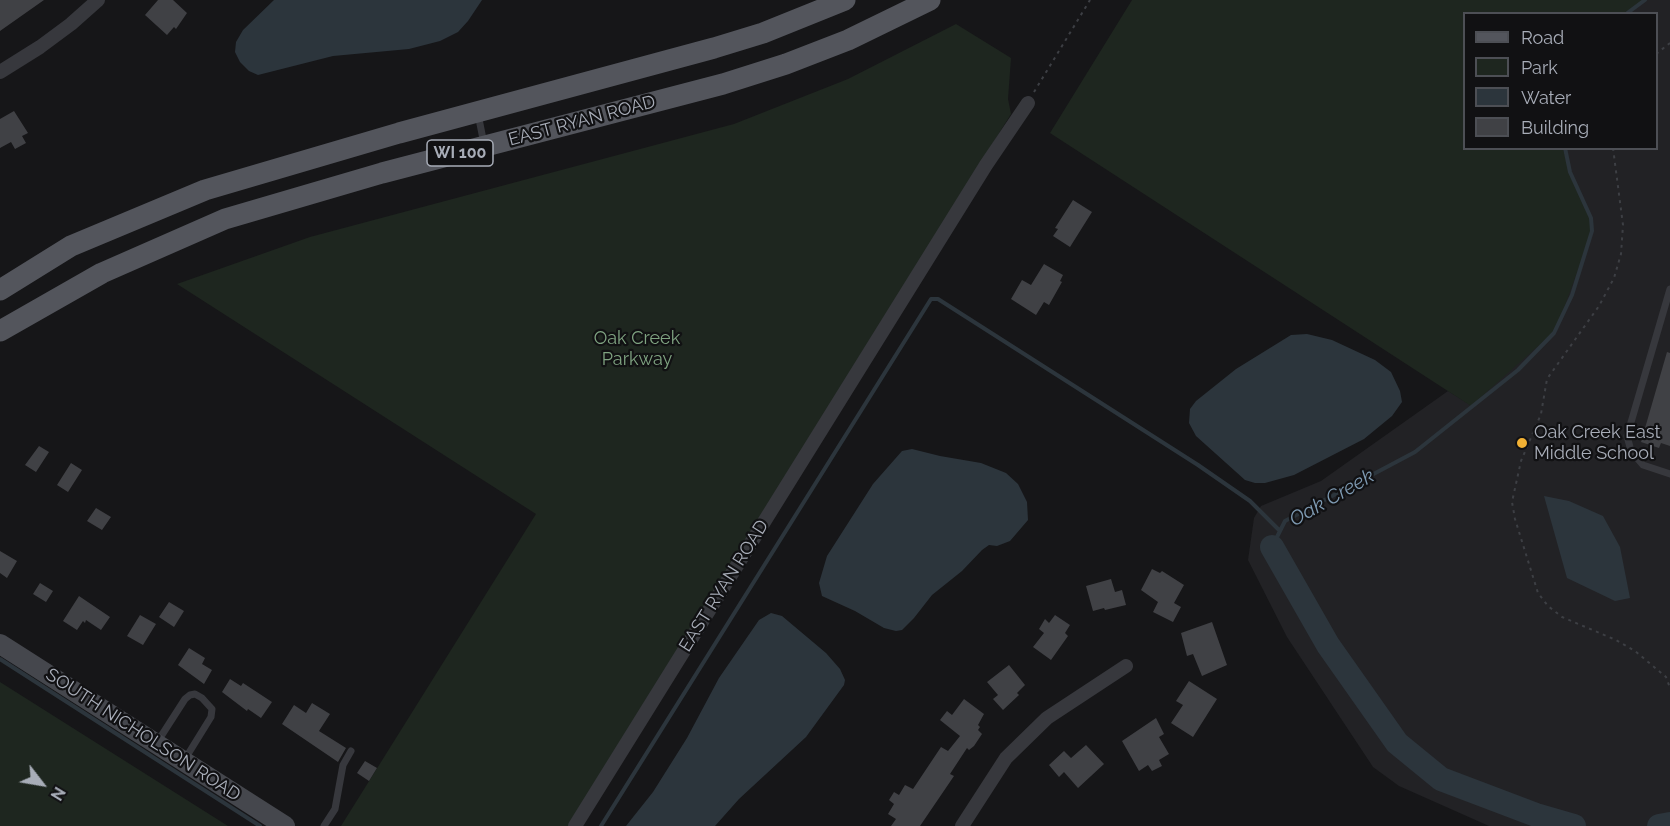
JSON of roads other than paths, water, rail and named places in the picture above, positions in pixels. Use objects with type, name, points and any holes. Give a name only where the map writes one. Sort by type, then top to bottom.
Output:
[{"type":"main road","name":"EAST RYAN ROAD","points":[[0,290],[71,246],[205,190],[399,133],[714,48],[763,33],[845,0]]},
{"type":"main road","name":"EAST RYAN ROAD","points":[[0,331],[102,273],[225,219],[382,173],[723,84],[786,64],[848,40],[930,0]]},
{"type":"main road","points":[[0,295],[20,277]]},
{"type":"street","points":[[0,72],[48,42],[98,0]]},
{"type":"street","name":"EAST RYAN ROAD","points":[[575,826],[986,165],[1028,103]]},
{"type":"street","name":"SOUTH NICHOLSON ROAD","points":[[0,644],[285,826]]},
{"type":"street","points":[[962,826],[1006,758],[1047,718],[1126,666]]},
{"type":"lane","points":[[478,111],[484,147]]},
{"type":"lane","points":[[1670,289],[1628,436],[1631,451],[1643,465],[1670,474]]},
{"type":"lane","points":[[156,744],[185,699],[195,694],[202,698],[212,709],[212,717],[183,761]]},
{"type":"lane","points":[[324,826],[335,809],[343,765],[351,751]]},
{"type":"water","points":[[274,0],[482,0],[458,32],[440,41],[409,49],[333,56],[258,75],[249,71],[240,62],[235,52],[236,42],[243,30]]},
{"type":"water","points":[[1307,334],[1332,340],[1375,360],[1391,372],[1400,391],[1402,402],[1392,416],[1364,439],[1294,475],[1265,483],[1245,480],[1196,436],[1189,423],[1190,409],[1196,401],[1236,369],[1291,335]]},
{"type":"water","points":[[912,449],[981,463],[1006,473],[1018,484],[1027,502],[1028,520],[1010,541],[997,546],[989,545],[982,550],[962,571],[932,595],[902,630],[896,631],[884,628],[855,611],[822,596],[819,583],[827,556],[873,484],[902,451]]},
{"type":"water","points":[[1544,496],[1569,501],[1603,516],[1620,547],[1630,598],[1615,601],[1567,578]]},
{"type":"water","points":[[771,613],[782,616],[826,653],[840,669],[845,680],[844,685],[806,737],[739,799],[715,826],[626,826],[653,792],[687,738],[719,678],[759,620]]},
{"type":"waterway","name":"Oak Creek","points":[[1629,12],[1645,0]]},
{"type":"waterway","name":"Oak Creek","points":[[1272,547],[1285,521],[1415,452],[1518,370],[1554,333],[1572,295],[1592,231],[1591,218],[1570,172],[1565,150]]},
{"type":"waterway","points":[[601,826],[931,299],[938,299],[1198,465],[1250,501],[1280,531]]},
{"type":"waterway","name":"Oak Creek","points":[[1272,547],[1328,645],[1397,743],[1441,779],[1536,815],[1574,826]]},
{"type":"waterway","points":[[0,659],[260,826]]},
{"type":"waterway","name":"Oak Creek","points":[[1659,826],[1670,824]]},
{"type":"place","name":"Oak Creek East Middle School","points":[[1522,443]]},
{"type":"park label","name":"Oak Creek Parkway","points":[[637,349]]}]
